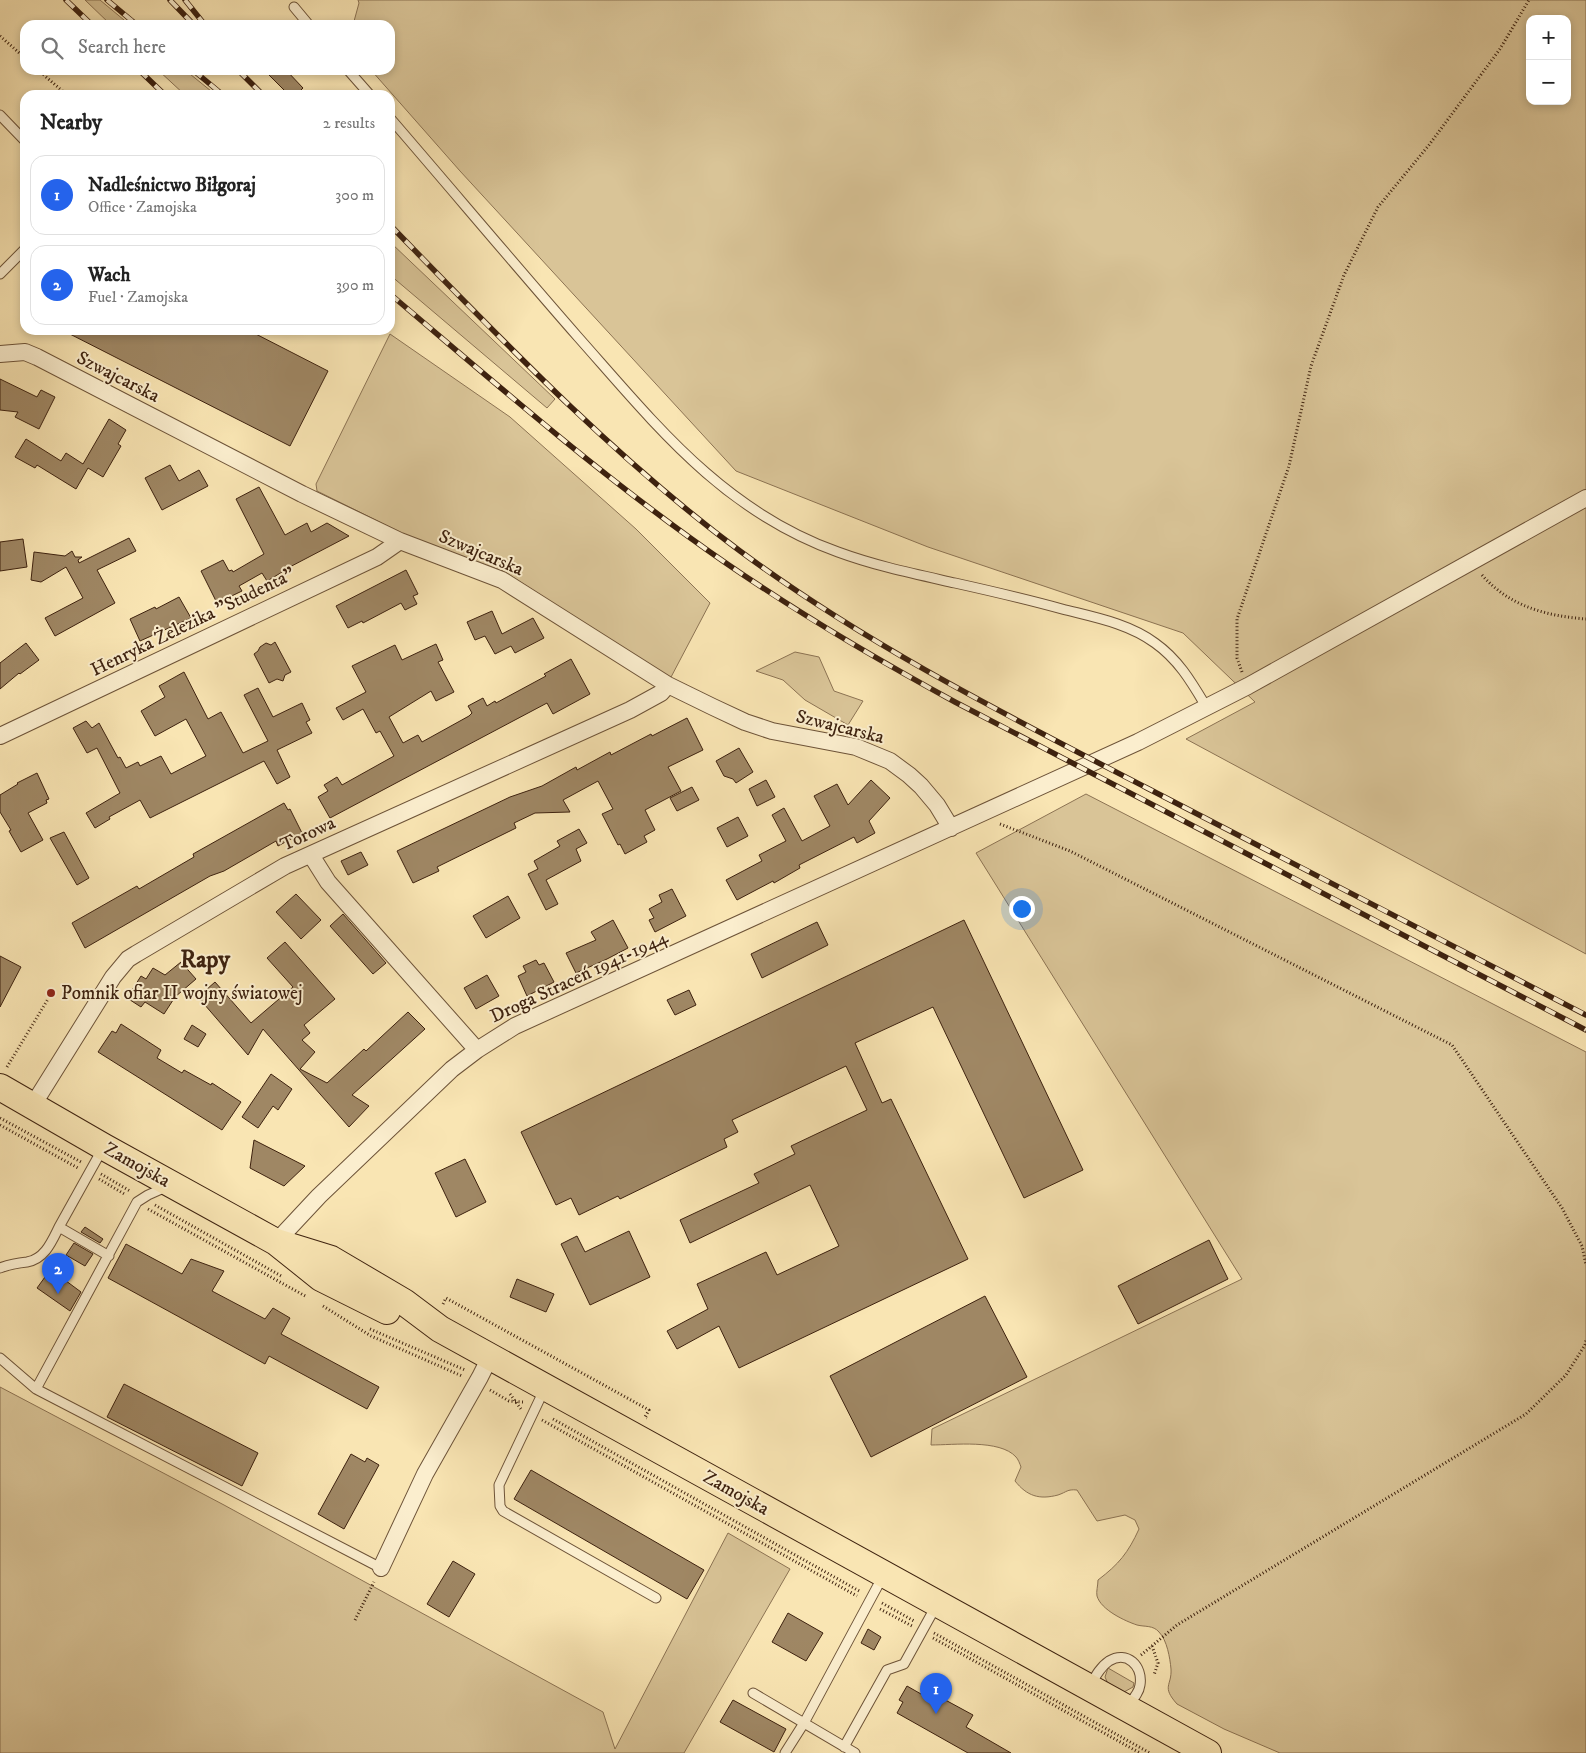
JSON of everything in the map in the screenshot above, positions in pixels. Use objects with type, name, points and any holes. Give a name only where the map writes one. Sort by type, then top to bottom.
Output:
[{"type":"main road","name":"Zamojska","points":[[2,1079],[33,1105],[94,1163],[173,1185],[276,1242],[331,1259],[404,1302],[440,1329],[482,1372],[537,1403],[884,1574],[1089,1687]]},
{"type":"main road","points":[[1089,1687],[1208,1753]]},
{"type":"street","name":"Szwajcarska","points":[[0,354],[24,352],[37,357],[302,494],[400,541],[502,580],[668,685],[757,726],[788,735],[874,753],[890,761],[921,786],[937,805],[951,828]]},
{"type":"street","name":"Droga Straceń 1941-1944","points":[[276,1242],[319,1196],[452,1069],[514,1026],[1138,742],[1248,686],[1586,498]]},
{"type":"street","name":"Henryka Żelezika \"Studenta\"","points":[[0,736],[376,557],[400,541]]},
{"type":"street","name":"Torowa","points":[[33,1105],[113,977],[128,959],[285,866],[630,710],[661,693],[668,685]]},
{"type":"street","points":[[311,855],[328,882],[477,1050]]},
{"type":"street","points":[[381,1568],[425,1474],[482,1372]]},
{"type":"lane","points":[[294,7],[305,20]]},
{"type":"lane","points":[[352,75],[366,90]]},
{"type":"lane","points":[[0,116],[20,136]]},
{"type":"lane","points":[[395,124],[524,276],[660,430],[703,472],[741,501],[807,539],[844,554],[898,570],[1011,595],[1094,617],[1130,629],[1152,641],[1173,658],[1185,672],[1207,708]]},
{"type":"lane","points":[[0,274],[20,254]]},
{"type":"lane","points":[[0,1268],[13,1262],[30,1262],[44,1254],[94,1163]]},
{"type":"lane","points":[[36,1389],[139,1200],[173,1185]]},
{"type":"lane","points":[[60,1227],[108,1256]]},
{"type":"lane","points":[[0,1358],[36,1389],[381,1568]]},
{"type":"lane","points":[[537,1403],[499,1485],[500,1506],[503,1511],[656,1598]]},
{"type":"lane","points":[[785,1753],[804,1723],[884,1574]]},
{"type":"lane","points":[[844,1747],[887,1670],[904,1664],[938,1604]]},
{"type":"lane","points":[[1089,1687],[1099,1671],[1108,1662],[1119,1657],[1129,1659],[1138,1669],[1140,1687],[1127,1708]]},
{"type":"lane","points":[[753,1693],[855,1753]]},
{"type":"path","points":[[1248,686],[1237,658],[1237,619],[1289,466],[1311,366],[1344,275],[1378,207],[1429,145],[1500,49],[1529,0]]},
{"type":"path","points":[[0,36],[20,54]]},
{"type":"path","points":[[44,75],[61,90]]},
{"type":"path","points":[[1473,560],[1488,582],[1497,591],[1514,602],[1557,616],[1586,620]]},
{"type":"path","points":[[979,815],[1070,852],[1452,1045],[1562,1208],[1582,1246],[1586,1265]]},
{"type":"path","points":[[2,1079],[48,999]]},
{"type":"path","points":[[0,1118],[94,1163],[139,1200],[308,1297]]},
{"type":"path","points":[[0,1125],[94,1163],[139,1200],[286,1279]]},
{"type":"path","points":[[316,1302],[371,1336],[482,1372]]},
{"type":"path","points":[[367,1327],[482,1372],[509,1401],[537,1403],[869,1600],[1150,1753]]},
{"type":"path","points":[[1133,1662],[1177,1625],[1526,1414],[1566,1375],[1585,1345],[1586,1340]]},
{"type":"path","points":[[515,1401],[519,1408],[537,1403],[869,1600]]},
{"type":"path","points":[[355,1620],[381,1568]]},
{"type":"path","points":[[923,1629],[1140,1753]]},
{"type":"shaded area","points":[[85,0],[100,0],[124,20],[106,20]]},
{"type":"shaded area","points":[[358,0],[1586,0],[1586,954],[1186,739],[1255,702],[1183,633],[928,547],[736,471],[460,171],[395,97],[395,90],[389,90],[375,75],[395,75],[395,20],[354,20],[359,3]]},
{"type":"shaded area","points":[[163,75],[191,75],[210,90],[180,90]]},
{"type":"shaded area","points":[[395,247],[555,399],[547,408],[395,279]]},
{"type":"shaded area","points":[[390,335],[391,335],[510,417],[636,529],[710,603],[670,679],[505,572],[414,539],[317,491],[316,484]]},
{"type":"shaded area","points":[[795,652],[819,657],[834,691],[863,701],[848,725],[805,700],[783,680],[756,671]]},
{"type":"shaded area","points":[[1086,794],[1586,1052],[1586,1753],[1280,1753],[1224,1729],[1177,1704],[1172,1698],[1168,1689],[1171,1675],[1169,1655],[1162,1635],[1154,1628],[1126,1621],[1108,1610],[1099,1601],[1097,1596],[1098,1580],[1112,1569],[1127,1551],[1139,1529],[1135,1520],[1125,1515],[1097,1521],[1077,1490],[1069,1490],[1058,1495],[1045,1497],[1029,1493],[1015,1481],[1021,1467],[1016,1457],[1009,1451],[988,1445],[976,1444],[931,1445],[932,1429],[1242,1279],[976,853]]},
{"type":"shaded area","points":[[0,1387],[224,1505],[603,1712],[615,1749],[728,1533],[790,1569],[684,1753],[0,1753]]},
{"type":"shaded area","points":[[1108,1668],[1134,1683],[1133,1687],[1124,1692],[1109,1686],[1105,1677]]},
{"type":"building","points":[[269,75],[291,75],[303,88],[301,90],[284,90]]},
{"type":"building","points":[[72,335],[258,335],[328,371],[290,446]]},
{"type":"building","points":[[0,379],[37,397],[41,390],[55,397],[39,429],[15,417],[18,412],[0,410]]},
{"type":"building","points":[[109,419],[126,430],[118,444],[121,446],[103,477],[88,468],[76,489],[37,465],[35,468],[15,457],[26,439],[61,461],[66,453],[83,464]]},
{"type":"building","points":[[170,465],[179,481],[199,470],[208,486],[162,510],[145,478]]},
{"type":"building","points":[[259,487],[285,535],[307,523],[311,532],[327,523],[349,536],[267,581],[262,573],[239,586],[242,591],[217,603],[201,571],[223,560],[229,571],[232,570],[233,572],[264,554],[236,499]]},
{"type":"building","points":[[129,538],[136,551],[97,570],[115,603],[55,636],[45,618],[83,598],[66,567],[41,582],[31,580],[34,552],[65,556],[72,551],[75,557],[82,557],[78,560],[79,563]]},
{"type":"building","points":[[23,539],[27,567],[0,571],[0,542]]},
{"type":"building","points":[[406,570],[418,594],[413,596],[417,604],[405,610],[401,603],[363,623],[362,621],[348,628],[336,606]]},
{"type":"building","points":[[179,597],[191,618],[140,641],[130,619],[155,607],[156,609]]},
{"type":"building","points":[[492,611],[502,634],[533,618],[544,638],[515,653],[511,646],[495,654],[485,636],[475,640],[467,622]]},
{"type":"building","points":[[275,642],[291,672],[285,675],[283,681],[277,679],[269,683],[254,654],[266,643],[271,645]]},
{"type":"building","points":[[26,643],[39,660],[19,673],[0,689],[0,663]]},
{"type":"building","points":[[436,644],[443,660],[438,662],[454,692],[436,701],[431,691],[389,717],[403,743],[418,735],[422,742],[469,716],[472,713],[468,706],[483,698],[487,706],[495,701],[496,703],[546,676],[544,674],[571,659],[590,694],[553,714],[547,703],[330,818],[318,797],[328,791],[324,785],[337,777],[342,785],[394,756],[380,731],[376,733],[363,709],[343,720],[336,708],[366,692],[352,666],[395,645],[402,660]]},
{"type":"building","points":[[184,672],[208,719],[221,712],[243,753],[268,741],[244,695],[258,688],[273,717],[302,703],[310,720],[306,722],[312,733],[277,750],[290,777],[277,784],[264,761],[150,818],[140,800],[109,817],[110,819],[95,828],[86,813],[120,793],[97,748],[87,753],[73,728],[86,721],[92,728],[99,723],[118,758],[120,757],[126,768],[138,762],[140,766],[161,756],[171,774],[206,756],[186,719],[155,736],[141,711],[165,697],[159,686]]},
{"type":"building","points":[[687,718],[703,750],[668,767],[681,791],[645,810],[655,830],[644,836],[647,842],[625,854],[620,844],[618,845],[602,814],[613,809],[598,781],[563,800],[570,812],[535,813],[514,823],[516,828],[437,867],[439,871],[413,883],[397,851],[510,797],[542,786],[576,767],[577,770],[610,752],[611,755]]},
{"type":"building","points":[[739,748],[753,772],[736,783],[733,779],[724,776],[716,761]]},
{"type":"building","points":[[37,773],[49,799],[46,800],[47,803],[28,813],[43,840],[21,852],[0,812],[0,795],[17,783]]},
{"type":"building","points":[[766,780],[775,797],[757,806],[749,789]]},
{"type":"building","points":[[871,780],[890,798],[869,821],[875,833],[857,843],[854,837],[799,865],[800,868],[774,883],[773,881],[737,900],[726,880],[762,861],[759,855],[786,841],[772,815],[784,808],[802,841],[830,826],[814,796],[837,784],[848,805]]},
{"type":"building","points":[[692,787],[699,800],[677,811],[670,798]]},
{"type":"building","points":[[284,803],[288,810],[290,809],[302,833],[278,846],[276,841],[224,871],[210,876],[85,948],[72,923],[137,886],[139,889],[194,857],[193,854]]},
{"type":"building","points":[[738,817],[748,836],[727,847],[717,828]]},
{"type":"building","points":[[579,829],[587,843],[576,849],[581,861],[546,880],[558,904],[546,910],[528,874],[538,869],[534,861],[560,846],[557,841]]},
{"type":"building","points":[[64,832],[89,878],[77,885],[50,838]]},
{"type":"building","points":[[361,852],[368,865],[348,875],[341,861]]},
{"type":"building","points":[[672,889],[686,916],[655,932],[649,920],[654,918],[649,909],[662,902],[659,895]]},
{"type":"building","points":[[296,894],[321,920],[301,939],[276,912]]},
{"type":"building","points":[[508,896],[520,918],[486,938],[473,916]]},
{"type":"building","points":[[343,914],[386,963],[373,974],[330,926]]},
{"type":"building","points":[[613,920],[628,948],[576,973],[566,953],[596,940],[591,932]]},
{"type":"building","points":[[964,920],[1083,1170],[1024,1198],[933,1007],[855,1043],[882,1103],[891,1099],[968,1259],[739,1368],[719,1326],[677,1349],[667,1331],[708,1309],[697,1284],[766,1252],[777,1275],[839,1246],[810,1185],[690,1243],[680,1220],[759,1183],[754,1174],[795,1154],[791,1146],[867,1110],[846,1066],[732,1120],[738,1132],[724,1139],[727,1147],[620,1199],[618,1196],[579,1215],[571,1198],[556,1205],[521,1132]]},
{"type":"building","points":[[817,922],[828,945],[762,978],[751,954]]},
{"type":"building","points":[[285,942],[335,999],[304,1025],[310,1033],[302,1040],[315,1052],[300,1069],[327,1083],[364,1049],[366,1051],[408,1012],[425,1029],[352,1095],[369,1106],[349,1127],[263,1029],[248,1055],[198,997],[215,982],[251,1023],[293,987],[267,958]]},
{"type":"building","points":[[0,956],[21,967],[0,1007]]},
{"type":"building","points":[[536,960],[539,965],[544,963],[554,982],[527,996],[518,976],[526,972],[523,966]]},
{"type":"building","points":[[181,962],[196,979],[175,997],[164,1014],[145,1002],[141,1007],[127,998],[141,976],[146,979],[153,968],[165,975]]},
{"type":"building","points":[[487,975],[499,996],[476,1009],[464,988]]},
{"type":"building","points":[[689,990],[696,1005],[675,1015],[667,1000]]},
{"type":"building","points":[[121,1024],[161,1050],[157,1058],[182,1073],[184,1070],[211,1085],[212,1083],[241,1102],[222,1130],[98,1052],[112,1031],[116,1033]]},
{"type":"building","points":[[192,1025],[206,1034],[198,1047],[184,1039]]},
{"type":"building","points":[[271,1074],[292,1089],[278,1110],[273,1106],[258,1128],[242,1117]]},
{"type":"building","points":[[254,1140],[305,1166],[284,1186],[250,1168]]},
{"type":"building","points":[[465,1159],[486,1202],[456,1217],[435,1173]]},
{"type":"building","points":[[85,1227],[103,1239],[100,1243],[81,1232]]},
{"type":"building","points":[[629,1231],[650,1277],[590,1305],[561,1244],[577,1236],[585,1252]]},
{"type":"building","points":[[1209,1240],[1228,1279],[1138,1324],[1118,1286]]},
{"type":"building","points":[[74,1243],[93,1254],[85,1266],[66,1255]]},
{"type":"building","points":[[126,1244],[182,1274],[191,1259],[224,1271],[212,1291],[265,1319],[273,1308],[290,1318],[281,1334],[379,1387],[367,1409],[269,1356],[265,1364],[108,1278]]},
{"type":"building","points":[[54,1272],[81,1292],[70,1311],[37,1288],[45,1277],[49,1280]]},
{"type":"building","points":[[517,1279],[554,1294],[546,1312],[510,1297]]},
{"type":"building","points":[[985,1296],[1027,1377],[871,1457],[830,1376]]},
{"type":"building","points":[[124,1384],[258,1453],[242,1486],[107,1417]]},
{"type":"building","points":[[351,1454],[365,1462],[367,1458],[379,1465],[344,1529],[318,1514]]},
{"type":"building","points":[[531,1470],[704,1570],[687,1599],[514,1499]]},
{"type":"building","points":[[453,1561],[475,1574],[449,1617],[427,1604]]},
{"type":"building","points":[[788,1613],[823,1633],[806,1661],[772,1642]]},
{"type":"building","points":[[868,1629],[881,1637],[874,1650],[861,1643]]},
{"type":"building","points":[[907,1686],[935,1702],[938,1696],[973,1715],[966,1727],[1011,1753],[968,1753],[897,1713],[903,1702],[899,1700]]},
{"type":"building","points":[[733,1700],[786,1729],[774,1752],[720,1722]]},
{"type":"railway","points":[[66,0],[87,20]]},
{"type":"railway","points":[[107,0],[131,20]]},
{"type":"railway","points":[[170,0],[189,20]]},
{"type":"railway","points":[[185,0],[201,20]]},
{"type":"railway","points":[[144,75],[160,90]]},
{"type":"railway","points":[[199,75],[217,90]]},
{"type":"railway","points":[[243,75],[258,90]]},
{"type":"railway","points":[[395,230],[559,395],[647,476],[740,551],[838,618],[939,678],[991,706],[1586,1015]]},
{"type":"railway","points":[[395,298],[612,479],[721,560],[819,624],[955,702],[1586,1030]]},
{"type":"place","name":"Pomnik ofiar II wojny światowej","points":[[51,993]]},
{"type":"place","name":"Wach","points":[[58,1294]]},
{"type":"place","name":"Nadleśnictwo Biłgoraj","points":[[936,1714]]},
{"type":"district","name":"Rapy","points":[[205,960]]}]
